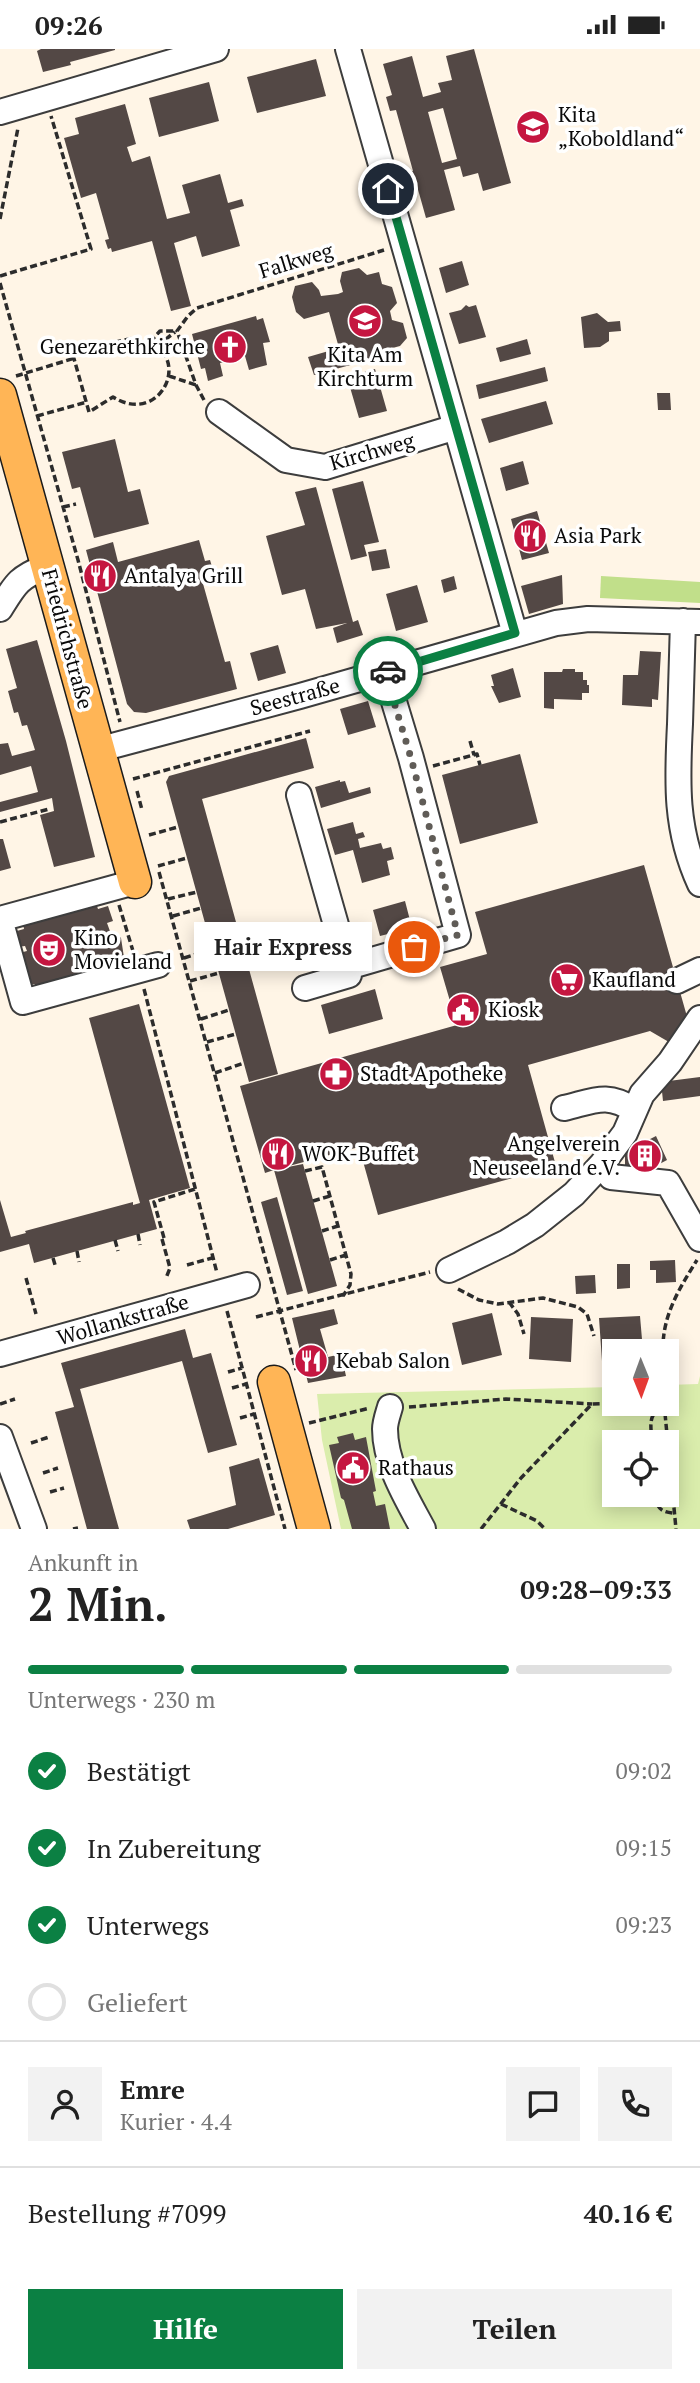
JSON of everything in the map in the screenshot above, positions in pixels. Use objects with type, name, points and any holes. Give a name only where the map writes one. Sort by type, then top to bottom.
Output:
[{"type":"main road","name":"Friedrichstraße","points":[[8,386],[47,566],[111,747],[135,879]]},
{"type":"main road","points":[[273,1380],[314,1529]]},
{"type":"street","points":[[8,109],[216,49]]},
{"type":"street","points":[[348,49],[515,633]]},
{"type":"street","name":"Kirchweg","points":[[219,412],[286,460],[325,467],[456,427]]},
{"type":"street","points":[[0,609],[16,583],[26,575],[47,566]]},
{"type":"street","name":"Seestraße","points":[[111,747],[556,623],[588,619],[692,622]]},
{"type":"street","points":[[692,622],[677,785],[684,842],[700,884]]},
{"type":"street","points":[[348,967],[458,935],[385,672]]},
{"type":"street","points":[[299,795],[349,975],[304,988]]},
{"type":"street","points":[[135,879],[0,919],[23,1002],[148,968]]},
{"type":"street","points":[[677,981],[700,970]]},
{"type":"street","points":[[449,1278],[535,1225],[574,1194],[602,1164],[625,1133],[642,1094],[677,1054],[700,1018]]},
{"type":"street","points":[[564,1108],[599,1099],[618,1100],[634,1110]]},
{"type":"street","points":[[602,1164],[611,1177],[668,1183],[700,1239]]},
{"type":"street","name":"Wollankstraße","points":[[0,1354],[247,1285]]},
{"type":"street","points":[[390,1407],[385,1429],[390,1453],[406,1496],[423,1529]]},
{"type":"street","points":[[0,1437],[34,1529]]},
{"type":"path","points":[[0,276],[91,249],[45,97]]},
{"type":"path","points":[[0,219],[19,126],[19,117],[8,109]]},
{"type":"path","name":"Falkweg","points":[[177,331],[197,308],[403,244]]},
{"type":"path","points":[[0,283],[25,373],[15,426],[63,507],[114,695],[111,747],[133,779],[145,822]]},
{"type":"path","points":[[150,342],[160,331],[177,331]]},
{"type":"path","points":[[157,346],[177,331]]},
{"type":"path","points":[[177,331],[196,386],[205,401],[219,412]]},
{"type":"path","points":[[134,338],[157,346],[165,355],[169,376],[165,388],[144,404],[130,405],[113,397],[89,412],[71,348],[90,349],[103,354],[110,345],[122,339],[134,338]]},
{"type":"path","points":[[165,355],[197,351]]},
{"type":"path","points":[[8,386],[25,373],[75,358]]},
{"type":"path","points":[[169,376],[196,386]]},
{"type":"path","points":[[15,426],[87,402]]},
{"type":"path","points":[[63,507],[76,504]]},
{"type":"path","points":[[133,779],[310,731]]},
{"type":"path","points":[[470,741],[474,755]]},
{"type":"path","points":[[414,771],[477,754],[480,765]]},
{"type":"path","points":[[0,822],[50,809]]},
{"type":"path","points":[[149,837],[178,827]]},
{"type":"path","points":[[135,879],[155,857]]},
{"type":"path","points":[[135,879],[187,858]]},
{"type":"path","points":[[135,879],[167,900],[280,1311],[273,1380],[254,1414],[285,1529]]},
{"type":"path","points":[[135,879],[148,968],[195,1189],[242,1368]]},
{"type":"path","points":[[167,900],[197,892]]},
{"type":"path","points":[[172,916],[201,908]]},
{"type":"path","points":[[184,958],[212,949]]},
{"type":"path","points":[[190,981],[219,973]]},
{"type":"path","points":[[201,1019],[229,1010]]},
{"type":"path","points":[[207,1042],[236,1034]]},
{"type":"path","points":[[215,1073],[244,1063]]},
{"type":"path","points":[[305,1171],[322,1167],[351,1274],[350,1285],[344,1296]]},
{"type":"path","points":[[166,1278],[170,1268],[154,1202],[195,1189]]},
{"type":"path","points":[[313,1201],[330,1196]]},
{"type":"path","points":[[321,1231],[338,1226]]},
{"type":"path","points":[[138,1234],[140,1245]]},
{"type":"path","points":[[115,1241],[118,1251]]},
{"type":"path","points":[[77,1251],[79,1262]]},
{"type":"path","points":[[330,1260],[346,1255]]},
{"type":"path","points":[[663,1339],[664,1322],[700,1256]]},
{"type":"path","points":[[53,1258],[56,1268]]},
{"type":"path","points":[[187,1265],[213,1258]]},
{"type":"path","points":[[256,1317],[429,1272],[449,1278],[479,1300],[498,1304],[543,1298],[578,1307],[587,1314],[594,1336]]},
{"type":"path","points":[[26,1278],[36,1314]]},
{"type":"path","points":[[509,1302],[518,1314],[524,1334]]},
{"type":"path","points":[[228,1372],[242,1368],[273,1380]]},
{"type":"path","points":[[232,1388],[273,1380]]},
{"type":"path","points":[[0,1404],[15,1399]]},
{"type":"path","points":[[309,1423],[372,1408],[431,1407],[506,1399],[602,1404]]},
{"type":"path","points":[[481,1529],[521,1478],[592,1404]]},
{"type":"path","points":[[240,1418],[254,1414]]},
{"type":"path","points":[[31,1443],[49,1437]]},
{"type":"path","points":[[43,1473],[58,1468]]},
{"type":"path","points":[[50,1492],[64,1488]]},
{"type":"path","points":[[501,1504],[537,1521],[545,1529]]},
{"type":"path","points":[[658,1507],[664,1513],[675,1513]]},
{"type":"path","points":[[674,1507],[676,1529]]},
{"type":"green space","points":[[601,576],[700,582],[700,603],[600,598]]},
{"type":"green space","points":[[700,1376],[700,1529],[341,1529],[322,1440],[317,1394],[602,1387],[602,1416],[679,1416],[679,1385],[698,1384]]},
{"type":"building","points":[[474,49],[511,183],[483,191],[478,173],[463,177],[460,166],[444,170],[455,210],[426,218],[417,186],[411,188],[406,173],[413,171],[396,110],[390,111],[386,97],[392,95],[383,64],[412,56],[423,97],[441,92],[438,83],[452,80],[446,56]],"holes":[[[443,108],[457,159],[442,163],[428,112]]]},
{"type":"building","points":[[115,50],[43,72],[37,51]]},
{"type":"building","points":[[316,59],[326,96],[257,113],[247,77]]},
{"type":"building","points":[[209,82],[219,121],[159,137],[149,98]]},
{"type":"building","points":[[125,104],[136,144],[127,147],[132,162],[150,156],[167,219],[190,213],[182,185],[220,174],[228,203],[242,199],[244,206],[230,210],[240,246],[202,257],[196,236],[174,243],[191,306],[171,311],[152,241],[112,252],[105,240],[109,239],[96,193],[81,198],[64,138],[79,134],[75,118]]},
{"type":"building","points":[[462,261],[469,285],[446,293],[439,268]]},
{"type":"building","name":"Kita Am Kirchturm","points":[[359,268],[367,275],[379,272],[382,284],[392,287],[397,303],[390,311],[392,320],[403,323],[407,338],[400,346],[381,351],[383,356],[314,375],[308,357],[339,348],[329,312],[304,319],[296,312],[292,297],[295,286],[312,282],[321,296],[338,294],[343,292],[340,281],[342,272]]},
{"type":"building","points":[[466,305],[476,305],[486,337],[459,344],[449,313],[461,310]]},
{"type":"building","points":[[597,313],[608,322],[620,321],[621,331],[609,332],[609,341],[600,347],[584,348],[581,317]]},
{"type":"building","name":"Genezarethkirche","points":[[256,316],[257,320],[263,318],[270,342],[263,343],[267,365],[249,370],[245,356],[220,363],[223,376],[208,381],[205,368],[201,369],[192,334]]},
{"type":"building","points":[[527,339],[531,354],[500,362],[496,348]]},
{"type":"building","points":[[545,367],[548,381],[479,399],[476,385]]},
{"type":"building","points":[[375,369],[387,411],[359,418],[347,377]]},
{"type":"building","points":[[657,393],[670,393],[671,410],[658,410]]},
{"type":"building","points":[[546,401],[553,424],[489,443],[481,419]]},
{"type":"building","points":[[115,439],[128,492],[140,489],[149,524],[94,538],[80,487],[72,489],[62,452]]},
{"type":"building","points":[[523,461],[529,484],[506,491],[500,468]]},
{"type":"building","points":[[363,481],[379,542],[364,545],[367,556],[351,560],[332,489]]},
{"type":"building","points":[[316,487],[353,622],[358,620],[363,635],[337,643],[333,628],[347,623],[316,629],[305,589],[282,595],[266,536],[305,525],[295,492]]},
{"type":"building","name":"Asia Park","points":[[537,511],[549,553],[522,560],[511,519]]},
{"type":"building","points":[[199,540],[205,561],[210,560],[213,570],[200,573],[225,662],[230,661],[237,689],[146,713],[134,712],[127,704],[86,550],[113,542],[118,562]]},
{"type":"building","points":[[386,549],[390,568],[372,571],[368,552]]},
{"type":"building","points":[[562,575],[563,604],[529,614],[521,586]]},
{"type":"building","points":[[454,576],[457,589],[444,593],[441,580]]},
{"type":"building","points":[[417,585],[428,622],[396,631],[386,594]]},
{"type":"building","points":[[37,640],[95,857],[54,867],[40,815],[54,811],[52,798],[0,812],[0,802],[38,792],[31,766],[0,775],[0,744],[8,743],[12,756],[35,750],[27,725],[22,726],[18,712],[14,713],[8,691],[17,688],[6,649]]},
{"type":"building","points":[[278,645],[286,673],[258,681],[250,653]]},
{"type":"building","points":[[640,651],[661,652],[658,700],[652,699],[652,707],[622,705],[623,675],[638,675]]},
{"type":"building","points":[[513,668],[521,697],[499,703],[491,686],[494,686],[491,675]]},
{"type":"building","points":[[563,669],[583,672],[583,680],[587,680],[589,685],[589,693],[582,693],[582,700],[554,699],[554,709],[544,708],[544,672],[562,672]]},
{"type":"building","points":[[368,701],[376,727],[348,735],[340,709]]},
{"type":"building","points":[[306,738],[314,768],[202,799],[278,1074],[249,1082],[166,782],[169,776]]},
{"type":"building","points":[[520,754],[538,823],[460,844],[442,775]]},
{"type":"building","points":[[345,781],[349,793],[370,787],[371,793],[321,808],[315,787]]},
{"type":"building","points":[[353,822],[356,834],[363,832],[365,837],[358,839],[360,848],[381,843],[383,849],[391,847],[394,859],[387,861],[390,875],[362,883],[353,850],[335,855],[327,829]]},
{"type":"building","points":[[0,839],[3,839],[11,868],[0,871]]},
{"type":"building","points":[[644,865],[688,1020],[674,1045],[650,1031],[528,1065],[556,1166],[378,1215],[359,1147],[278,1169],[303,1164],[337,1286],[308,1294],[274,1170],[265,1173],[240,1086],[457,1025],[440,967],[487,954],[475,912]]},
{"type":"building","points":[[405,901],[412,928],[380,936],[373,910]]},
{"type":"building","points":[[96,903],[98,909],[108,906],[113,921],[107,923],[111,934],[116,932],[121,938],[125,964],[38,993],[35,984],[28,985],[19,953],[27,951],[25,946],[18,947],[13,932],[24,929],[23,924]]},
{"type":"building","points":[[375,989],[383,1019],[329,1034],[321,1005]]},
{"type":"building","points":[[139,1004],[190,1188],[149,1200],[157,1229],[34,1263],[29,1244],[0,1252],[0,1200],[11,1237],[133,1202],[133,1205],[140,1203],[89,1018]]},
{"type":"building","points":[[700,1077],[700,1096],[663,1101],[661,1082]]},
{"type":"building","name":"Angelverein Neuseeland e.V.","points":[[656,1136],[667,1160],[637,1176],[625,1166],[625,1152]]},
{"type":"building","points":[[277,1197],[303,1291],[287,1295],[261,1202]]},
{"type":"building","points":[[675,1260],[676,1282],[656,1283],[656,1270],[650,1270],[650,1261]]},
{"type":"building","points":[[617,1264],[630,1264],[630,1288],[617,1289]]},
{"type":"building","points":[[595,1275],[596,1293],[576,1294],[575,1276]]},
{"type":"building","points":[[334,1309],[338,1324],[320,1329],[328,1357],[341,1354],[346,1376],[308,1383],[292,1318]]},
{"type":"building","points":[[492,1313],[502,1355],[462,1365],[452,1323]]},
{"type":"building","points":[[640,1316],[642,1339],[602,1339],[602,1361],[599,1318]]},
{"type":"building","points":[[531,1317],[573,1319],[571,1362],[529,1359]]},
{"type":"building","points":[[185,1329],[193,1358],[211,1353],[237,1445],[208,1453],[182,1361],[80,1389],[119,1529],[87,1529],[55,1412],[74,1407],[61,1363]]},
{"type":"building","name":"Rathaus","points":[[353,1433],[355,1440],[366,1437],[376,1491],[373,1492],[376,1506],[385,1504],[390,1529],[352,1529],[344,1500],[341,1498],[329,1445],[339,1443],[337,1437]]},
{"type":"building","points":[[259,1458],[275,1515],[228,1529],[190,1529],[187,1520],[236,1505],[229,1467]]},
{"type":"way so far","points":[[388,671],[385,672],[458,935],[414,947]]},
{"type":"place","name":"Kita „Koboldland“","points":[[533,127]]},
{"type":"place","name":"Kita Am Kirchturm","points":[[365,321]]},
{"type":"place","name":"Genezarethkirche","points":[[230,347]]},
{"type":"place","name":"Asia Park","points":[[530,536]]},
{"type":"place","name":"Antalya Grill","points":[[100,576]]},
{"type":"place","name":"Hair Express","points":[[414,947]]},
{"type":"place","name":"Kino Movieland","points":[[49,950]]},
{"type":"place","name":"Kaufland","points":[[567,980]]},
{"type":"place","name":"Kiosk","points":[[463,1010]]},
{"type":"place","name":"Stadt Apotheke","points":[[336,1074]]},
{"type":"place","name":"WOK-Buffet","points":[[278,1154]]},
{"type":"place","name":"Angelverein Neuseeland e.V.","points":[[645,1156]]},
{"type":"place","name":"Kebab Salon","points":[[311,1361]]},
{"type":"place","name":"Rathaus","points":[[353,1468]]},
{"type":"route","points":[[388,189],[515,633],[388,671]]}]
